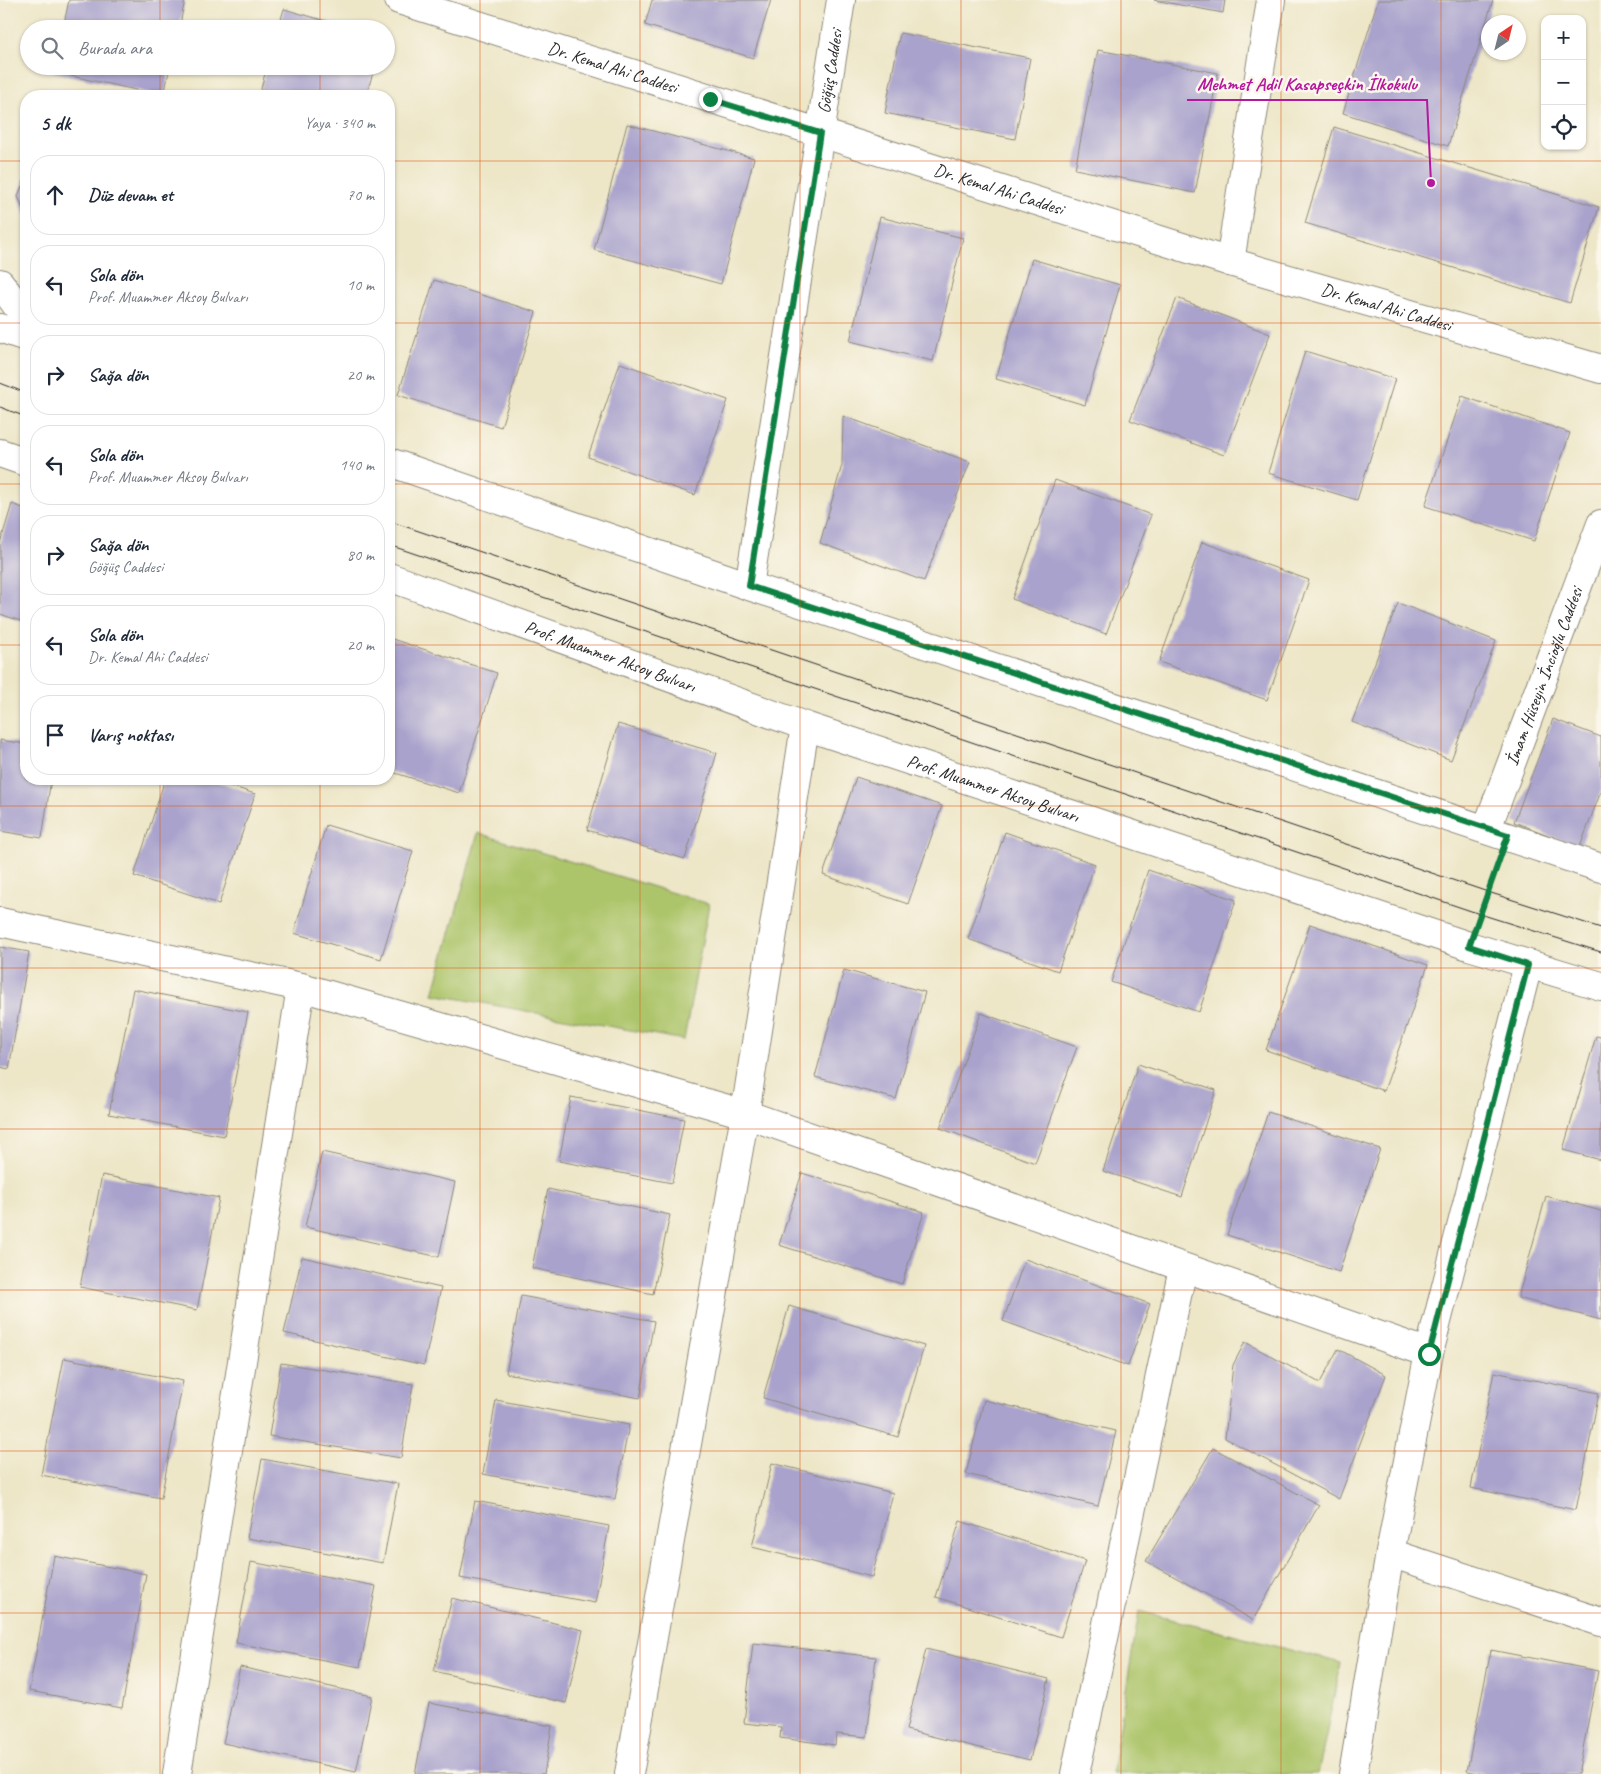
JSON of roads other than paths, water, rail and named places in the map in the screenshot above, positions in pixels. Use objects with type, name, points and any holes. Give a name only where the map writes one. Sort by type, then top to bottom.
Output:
[{"type":"street","name":"Göğüş Caddesi","points":[[749,586],[841,0]]},
{"type":"street","points":[[1230,262],[1271,0]]},
{"type":"street","name":"Dr. Kemal Ahi Caddesi","points":[[415,2],[820,133],[1230,262],[1601,370]]},
{"type":"street","points":[[0,283],[20,310]]},
{"type":"street","points":[[0,328],[20,335]]},
{"type":"street","points":[[395,464],[749,586],[1601,868]]},
{"type":"street","name":"İmam Hüseyin İncioğlu Caddesi","points":[[1497,832],[1601,524]]},
{"type":"street","name":"Prof. Muammer Aksoy Bulvarı","points":[[395,579],[805,726],[1469,946],[1601,986]]},
{"type":"street","points":[[629,1774],[745,1114],[805,726]]},
{"type":"street","points":[[0,922],[301,987],[745,1114],[1429,1354]]},
{"type":"street","points":[[1353,1774],[1390,1554],[1429,1354],[1528,965]]},
{"type":"street","points":[[177,1774],[301,987]]},
{"type":"street","points":[[1075,1774],[1183,1268]]},
{"type":"street","points":[[1390,1554],[1601,1622]]},
{"type":"tram line","points":[[0,383],[20,391]]},
{"type":"tram line","points":[[0,407],[20,415]]},
{"type":"tram line","points":[[395,523],[1488,892],[1601,928]]},
{"type":"tram line","points":[[395,547],[1480,914],[1601,952]]},
{"type":"place","name":"Mehmet Adil Kasapseçkin İlkokulu","points":[[1431,183]]}]
